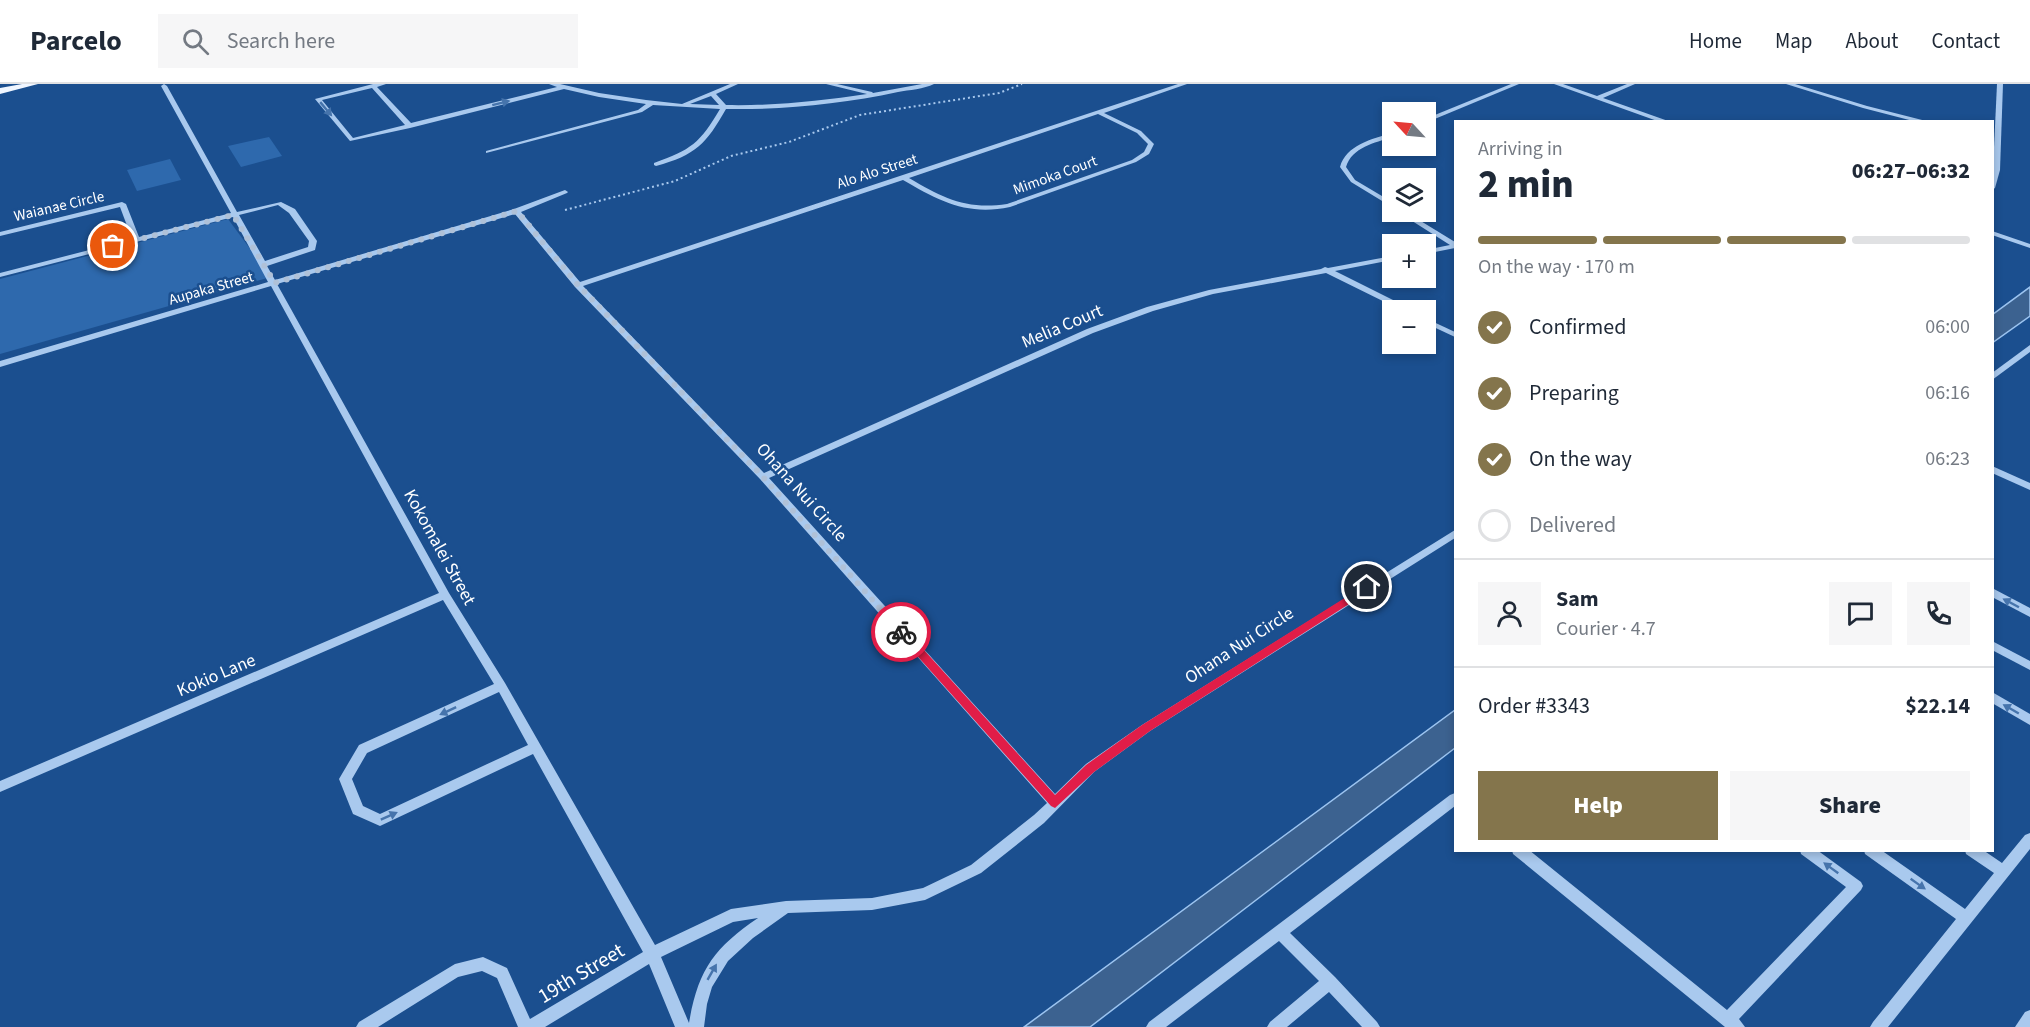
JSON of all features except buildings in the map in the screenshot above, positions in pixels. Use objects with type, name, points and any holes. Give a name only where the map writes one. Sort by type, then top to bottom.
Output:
[{"type":"main road","points":[[0,91],[34,84]]},
{"type":"street","points":[[383,84],[318,99],[352,140],[564,87]]},
{"type":"street","points":[[552,84],[591,94],[653,103],[724,107],[839,101],[931,84]]},
{"type":"street","points":[[680,106],[735,84]]},
{"type":"street","points":[[829,84],[877,95]]},
{"type":"street","name":"Alo Alo Street","points":[[578,285],[1184,84]]},
{"type":"street","points":[[1436,117],[1516,84]]},
{"type":"street","points":[[1557,84],[1662,120]]},
{"type":"street","points":[[1599,97],[1632,84]]},
{"type":"street","points":[[1789,84],[1865,107],[1919,120]]},
{"type":"street","points":[[1994,181],[1997,170],[1995,134],[2000,84]]},
{"type":"street","name":"Kokomalei Street","points":[[164,86],[233,215],[275,283],[445,595],[501,686],[652,954],[683,1027]]},
{"type":"street","points":[[373,86],[410,126]]},
{"type":"street","points":[[839,101],[846,89]]},
{"type":"street","points":[[713,94],[724,107]]},
{"type":"street","points":[[488,152],[640,111],[653,103]]},
{"type":"street","points":[[656,164],[698,147],[724,107]]},
{"type":"street","name":"Mimoka Court","points":[[903,177],[948,204],[969,208],[993,208],[1008,206],[1134,161],[1148,153],[1151,144],[1144,134],[1098,112]]},
{"type":"street","points":[[1382,139],[1353,151],[1345,158],[1343,167],[1353,181],[1382,199]]},
{"type":"street","name":"Aupaka Street","points":[[0,363],[517,211],[565,192]]},
{"type":"street","points":[[0,275],[279,203],[292,211],[313,241],[312,248],[264,264]]},
{"type":"street","name":"Waianae Circle","points":[[0,234],[122,204],[136,240]]},
{"type":"street","name":"Ohana Nui Circle","points":[[517,211],[578,285],[763,477],[1055,803]]},
{"type":"street","points":[[1418,222],[1454,245]]},
{"type":"street","points":[[1994,234],[2030,246]]},
{"type":"street","points":[[1436,250],[1454,246]]},
{"type":"street","name":"Melia Court","points":[[763,477],[1090,331],[1150,309],[1212,292],[1382,260]]},
{"type":"street","points":[[1325,269],[1386,300]]},
{"type":"street","points":[[1436,326],[1454,334]]},
{"type":"street","points":[[1994,375],[2030,348]]},
{"type":"street","points":[[1994,470],[2030,488]]},
{"type":"street","name":"Ohana Nui Circle","points":[[652,954],[731,916],[786,907],[872,904],[925,894],[976,869],[1012,843],[1090,768],[1146,728],[1454,534]]},
{"type":"street","points":[[1994,593],[2030,613]]},
{"type":"street","name":"Kokio Lane","points":[[0,788],[445,595]]},
{"type":"street","points":[[1994,646],[2030,666]]},
{"type":"street","points":[[501,686],[363,749],[345,779],[358,810],[380,820],[535,747]]},
{"type":"street","points":[[1994,699],[2030,720]]},
{"type":"street","points":[[1155,1027],[1454,801]]},
{"type":"street","points":[[1878,1027],[2030,839]]},
{"type":"street","points":[[1520,852],[1733,1023],[1856,886],[1809,852]]},
{"type":"street","points":[[1873,852],[1966,918]]},
{"type":"street","points":[[1974,852],[2004,872]]},
{"type":"street","points":[[696,1027],[699,996],[714,966],[740,938],[786,907]]},
{"type":"street","points":[[1279,932],[1372,1027]]},
{"type":"street","name":"19th Street","points":[[531,1027],[652,954]]},
{"type":"street","points":[[364,1027],[455,971],[483,964],[502,972],[526,1027]]},
{"type":"street","points":[[1275,1027],[1330,982]]},
{"type":"street","points":[[2023,1027],[2030,1017]]},
{"type":"path","points":[[558,211],[664,185],[731,156],[789,142],[860,115],[999,93],[1022,84]]},
{"type":"shaded area","points":[[269,137],[282,156],[241,167],[228,146]]},
{"type":"shaded area","points":[[170,159],[181,180],[137,191],[127,170]]},
{"type":"shaded area","points":[[228,219],[271,277],[0,354],[0,279]]},
{"type":"shaded area","points":[[2030,287],[2030,316],[1994,342],[1994,314]]},
{"type":"shaded area","points":[[1454,711],[1454,749],[1090,1027],[1024,1027]]},
{"type":"way so far","points":[[113,246],[233,215],[275,283],[517,211],[578,285],[763,477],[901,632]]},
{"type":"route","points":[[901,632],[1055,803],[1090,768],[1146,728],[1367,587]]}]
